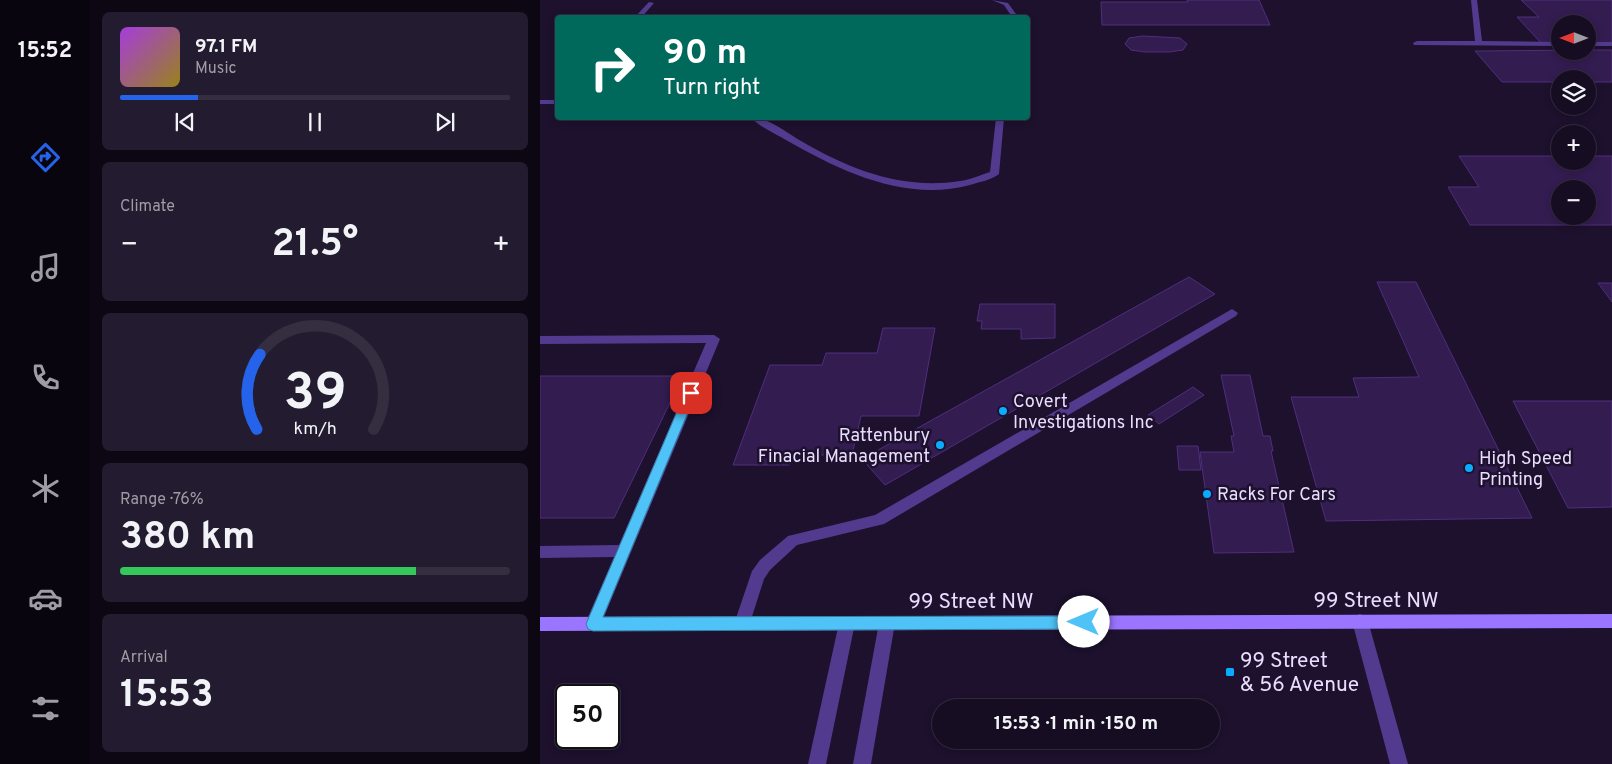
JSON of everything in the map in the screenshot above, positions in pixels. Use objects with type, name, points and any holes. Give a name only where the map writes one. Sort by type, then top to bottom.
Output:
[{"type":"main road","name":"99 Street NW","points":[[540,624],[1612,621]]},
{"type":"street","points":[[995,0],[1006,4],[1012,15]]},
{"type":"street","points":[[1474,0],[1479,43]]},
{"type":"street","points":[[640,15],[650,3]]},
{"type":"street","points":[[1418,43],[1551,44]]},
{"type":"street","points":[[1596,44],[1612,44]]},
{"type":"street","points":[[540,102],[555,101]]},
{"type":"street","points":[[759,120],[837,165],[883,182],[924,186],[961,184],[994,174],[1000,120]]},
{"type":"street","points":[[742,624],[757,576],[765,565],[794,540],[879,520],[1232,314]]},
{"type":"street","points":[[540,340],[714,339],[593,624]]},
{"type":"street","points":[[540,552],[624,552]]},
{"type":"street","points":[[1360,621],[1398,764]]},
{"type":"street","points":[[817,764],[847,623]]},
{"type":"street","points":[[862,764],[887,623]]},
{"type":"building","points":[[1187,0],[1259,0],[1270,25],[1102,25],[1101,2],[1188,2]]},
{"type":"building","points":[[1521,0],[1612,0],[1612,43],[1596,43],[1596,15],[1551,15],[1551,43],[1541,43],[1517,17],[1539,17]]},
{"type":"building","points":[[1143,36],[1180,38],[1187,44],[1183,50],[1145,52],[1131,50],[1125,44],[1129,38]]},
{"type":"building","points":[[1551,50],[1551,60],[1596,60],[1596,50],[1612,50],[1612,82],[1596,82],[1596,70],[1551,70],[1551,82],[1502,82],[1475,51]]},
{"type":"building","points":[[1459,156],[1551,156],[1551,170],[1596,170],[1596,156],[1612,156],[1612,225],[1596,225],[1596,180],[1551,180],[1551,225],[1470,225],[1448,187],[1479,187]]},
{"type":"building","points":[[1189,277],[1215,294],[885,485],[862,459]]},
{"type":"building","points":[[1377,282],[1416,282],[1532,518],[1326,521],[1291,397],[1359,397],[1353,378],[1419,377]]},
{"type":"building","points":[[1598,283],[1612,283],[1612,302]]},
{"type":"building","points":[[980,304],[1055,304],[1055,338],[1021,339],[1021,329],[981,329],[982,321],[977,321]]},
{"type":"building","points":[[883,328],[935,328],[919,416],[861,416],[852,455],[792,455],[789,465],[733,465],[770,365],[822,365],[826,353],[877,353]]},
{"type":"building","points":[[1221,375],[1250,375],[1263,436],[1270,436],[1273,451],[1271,451],[1294,552],[1214,553],[1200,452],[1234,452],[1231,436],[1234,436]]},
{"type":"building","points":[[540,376],[683,376],[614,518],[540,518]]},
{"type":"building","points":[[1193,387],[1204,395],[1159,424],[1148,415]]},
{"type":"building","points":[[1513,401],[1612,401],[1612,507],[1568,508]]},
{"type":"building","points":[[1177,446],[1198,446],[1201,470],[1179,470]]},
{"type":"place","name":"Covert Investigations Inc","points":[[1003,411]]},
{"type":"place","name":"Rattenbury Finacial Management","points":[[940,445]]},
{"type":"place","name":"High Speed Printing","points":[[1469,468]]},
{"type":"place","name":"Racks For Cars","points":[[1207,494]]},
{"type":"place","name":"99 Street & 56 Avenue","points":[[1230,672]]},
{"type":"route","points":[[691,393],[615,576],[593,624],[1084,622]]}]
